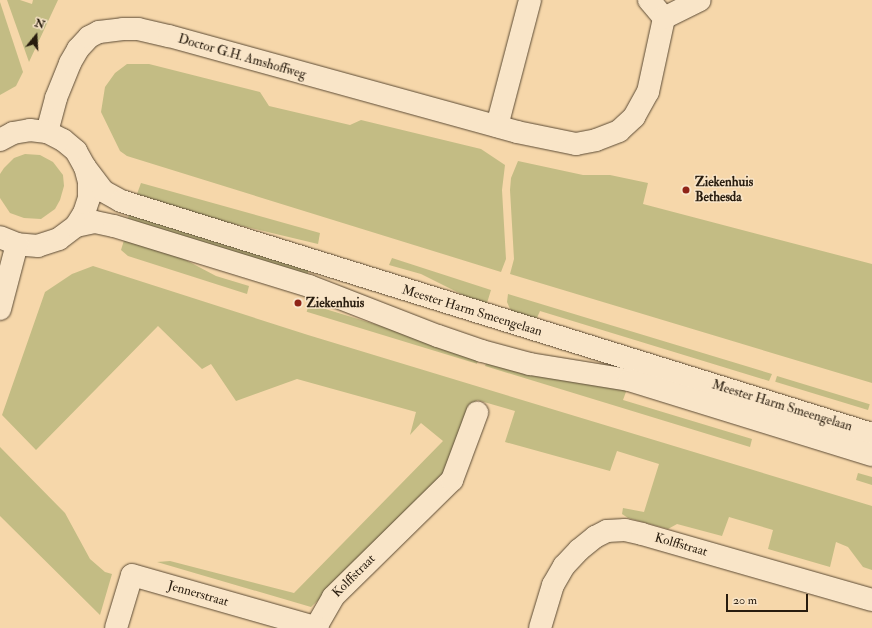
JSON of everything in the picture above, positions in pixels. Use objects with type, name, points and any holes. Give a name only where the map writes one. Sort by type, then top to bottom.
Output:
[{"type":"street","points":[[497,126],[530,0]]},
{"type":"street","points":[[649,0],[664,18],[700,0]]},
{"type":"street","name":"Doctor G.H. Amshoffweg","points":[[47,132],[56,98],[70,63],[78,49],[89,37],[98,32],[138,29],[169,36],[497,126],[576,144],[596,140],[619,131],[634,117],[648,92],[664,18]]},
{"type":"street","points":[[0,140],[13,133],[30,130],[47,132],[63,140],[76,151],[85,167],[89,182],[89,198],[84,213],[76,226],[59,239],[38,246],[8,240],[0,309]]},
{"type":"street","name":"Meester Harm Smeengelaan","points":[[85,167],[103,191],[121,201],[494,318],[872,434]]},
{"type":"street","name":"Meester Harm Smeengelaan","points":[[76,226],[96,222],[114,226],[309,286],[438,336],[482,351],[530,364],[629,380],[872,455]]},
{"type":"street","name":"Kolffstraat","points":[[317,628],[333,597],[452,480],[477,414]]},
{"type":"street","name":"Kolffstraat","points":[[540,628],[553,585],[564,566],[579,550],[595,537],[607,531],[625,530],[642,534],[872,600]]},
{"type":"street","name":"Jennerstraat","points":[[116,628],[132,575],[317,628]]},
{"type":"shaded area","points":[[7,0],[20,0],[32,4],[33,0],[58,0],[29,62]]},
{"type":"shaded area","points":[[0,2],[23,72],[16,86],[0,95]]},
{"type":"shaded area","points":[[127,64],[149,64],[260,92],[269,106],[350,125],[361,120],[481,149],[505,165],[502,190],[506,259],[501,272],[127,156],[120,151],[101,112],[105,87],[115,73]]},
{"type":"shaded area","points":[[25,154],[40,155],[53,162],[63,175],[64,186],[60,200],[55,209],[41,219],[24,218],[10,213],[0,198],[0,174],[14,158]]},
{"type":"shaded area","points":[[518,161],[583,175],[610,175],[648,183],[643,204],[872,264],[872,383],[510,274],[514,259],[510,190],[511,178]]},
{"type":"shaded area","points":[[141,183],[320,233],[318,244],[209,218],[137,194]]},
{"type":"shaded area","points":[[131,209],[310,267],[307,277],[128,219]]},
{"type":"shaded area","points":[[125,237],[182,258],[216,276],[249,286],[247,294],[128,256],[121,250]]},
{"type":"shaded area","points":[[392,258],[491,290],[487,303],[483,305],[421,274],[389,265]]},
{"type":"shaded area","points":[[93,266],[308,335],[872,506],[872,570],[863,567],[848,547],[836,542],[830,567],[768,549],[773,530],[729,517],[722,536],[677,524],[668,529],[628,518],[622,514],[623,508],[644,512],[659,464],[617,451],[610,471],[505,442],[515,411],[477,400],[445,480],[311,607],[157,562],[170,561],[294,593],[443,441],[421,423],[410,435],[416,412],[297,379],[236,401],[211,364],[202,369],[158,326],[36,450],[2,415],[45,292],[72,274]]},
{"type":"shaded area","points":[[508,294],[772,374],[769,381],[540,311],[536,320],[517,315],[510,309],[507,302]]},
{"type":"shaded area","points":[[309,304],[479,356],[477,364],[307,312]]},
{"type":"shaded area","points":[[488,359],[627,389],[623,400],[752,439],[750,447],[485,366]]},
{"type":"shaded area","points":[[777,376],[870,404],[868,410],[775,382]]},
{"type":"shaded area","points":[[0,447],[65,513],[90,559],[105,572],[112,574],[100,615],[0,516]]},
{"type":"shaded area","points":[[858,473],[872,477],[872,485],[856,480]]},
{"type":"place","name":"Ziekenhuis Bethesda","points":[[686,190]]},
{"type":"place","name":"Ziekenhuis","points":[[298,303]]}]
